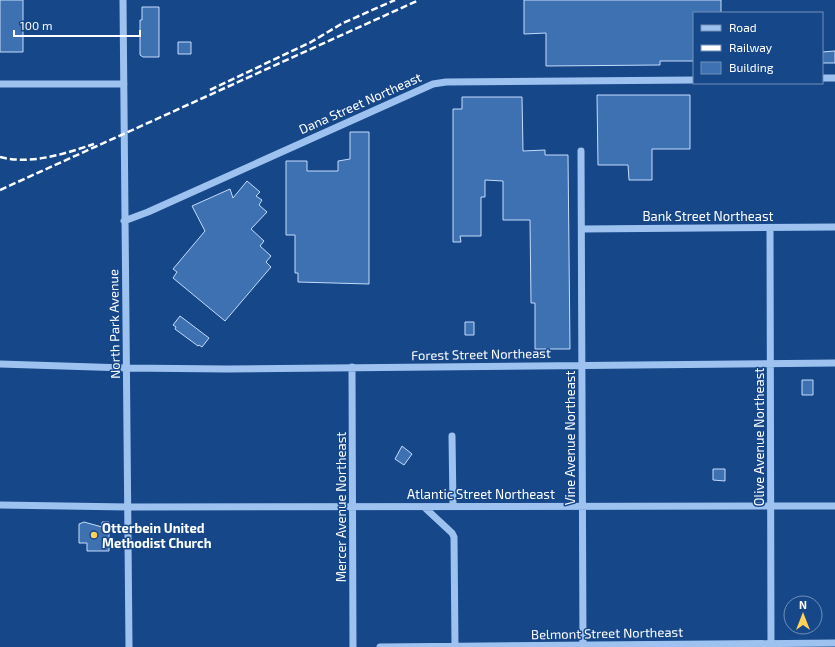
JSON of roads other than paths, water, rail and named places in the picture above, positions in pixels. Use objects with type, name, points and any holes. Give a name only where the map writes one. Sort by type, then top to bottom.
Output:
[{"type":"street","name":"North Park Avenue","points":[[122,0],[129,647]]},
{"type":"street","points":[[823,78],[835,78]]},
{"type":"street","name":"Dana Street Northeast","points":[[124,221],[433,84],[446,82],[693,80]]},
{"type":"street","points":[[0,84],[124,84]]},
{"type":"street","name":"Vine Avenue Northeast","points":[[581,151],[582,646]]},
{"type":"street","name":"Bank Street Northeast","points":[[582,229],[835,227]]},
{"type":"street","name":"Olive Avenue Northeast","points":[[770,228],[771,645]]},
{"type":"street","name":"Forest Street Northeast","points":[[0,364],[126,368],[835,362]]},
{"type":"street","name":"Mercer Avenue Northeast","points":[[352,367],[353,647]]},
{"type":"street","points":[[452,436],[452,506]]},
{"type":"street","name":"Atlantic Street Northeast","points":[[0,505],[128,507],[835,506]]},
{"type":"street","points":[[424,507],[452,533],[454,537],[455,646]]},
{"type":"street","name":"Belmont Street Northeast","points":[[380,647],[771,645],[835,643]]},
{"type":"railway","points":[[210,90],[311,42],[343,23],[395,0]]},
{"type":"railway","points":[[0,190],[419,0]]},
{"type":"railway","points":[[0,157],[24,160],[35,159],[59,155],[94,144]]},
{"type":"place","name":"Otterbein United Methodist Church","points":[[94,535]]}]
